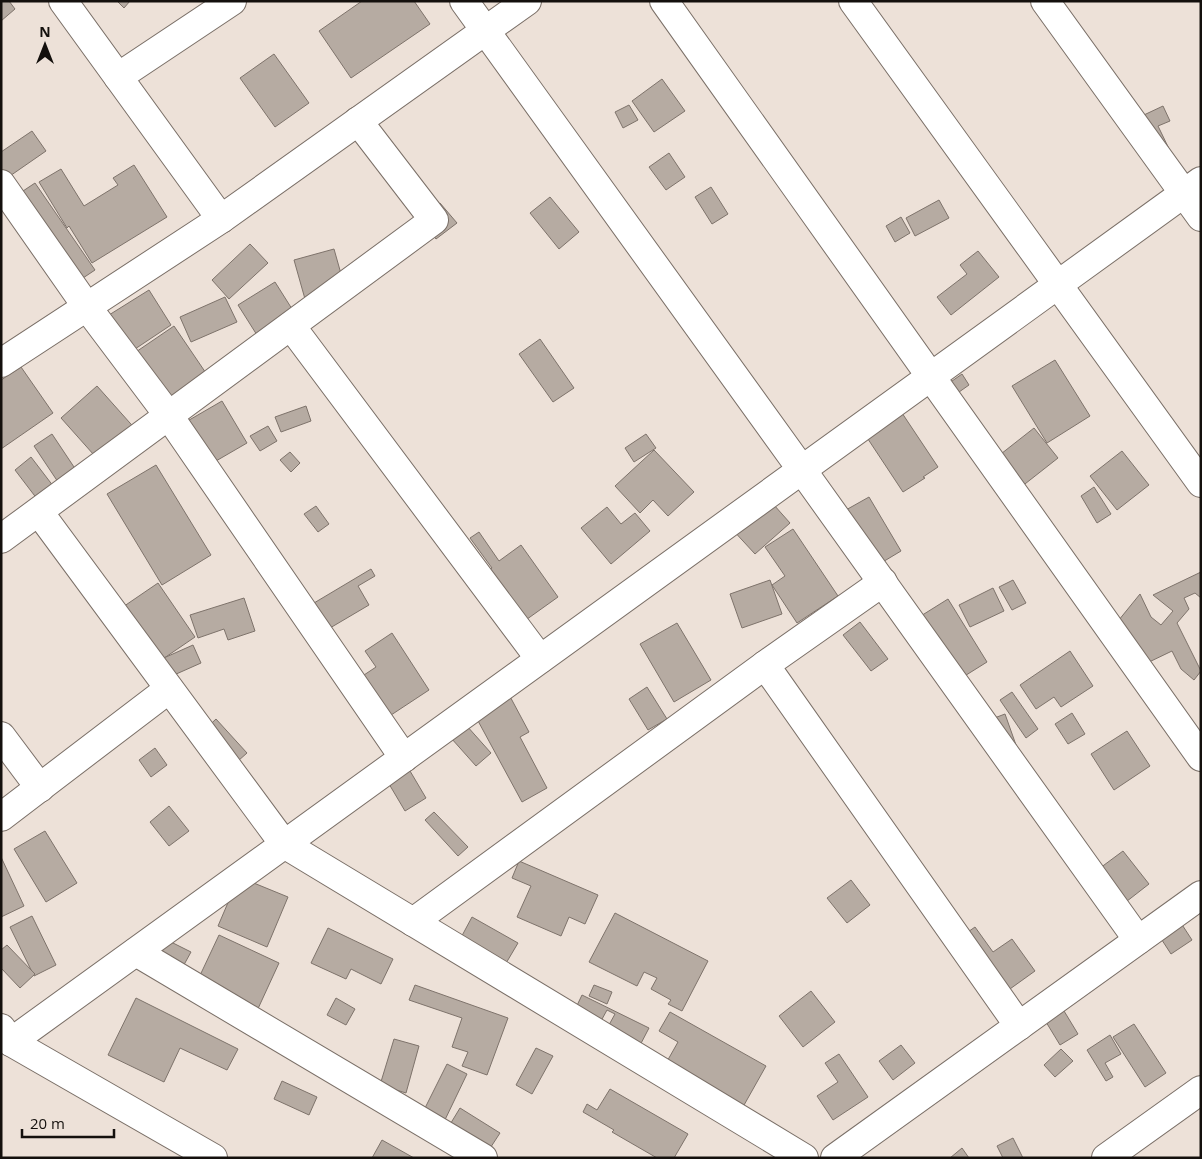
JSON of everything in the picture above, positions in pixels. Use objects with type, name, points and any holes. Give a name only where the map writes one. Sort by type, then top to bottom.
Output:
[{"type":"street","points":[[63,1],[222,219]]},
{"type":"street","points":[[118,77],[232,1]]},
{"type":"street","points":[[464,1],[883,582],[1138,940]]},
{"type":"street","points":[[1,363],[222,219],[527,1]]},
{"type":"street","points":[[664,1],[1201,757]]},
{"type":"street","points":[[853,1],[1201,483]]},
{"type":"street","points":[[1045,1],[1192,187],[1201,218]]},
{"type":"street","points":[[1,540],[434,220],[358,121]]},
{"type":"street","points":[[1,184],[86,307],[169,416],[404,758]]},
{"type":"street","points":[[213,1158],[6,1035],[136,952],[1192,187]]},
{"type":"street","points":[[291,326],[540,659]]},
{"type":"street","points":[[39,512],[284,844],[804,1158]]},
{"type":"street","points":[[413,922],[765,665],[883,582]]},
{"type":"street","points":[[765,665],[1019,1026]]},
{"type":"street","points":[[1,817],[170,689]]},
{"type":"street","points":[[1,736],[40,788]]},
{"type":"street","points":[[835,1158],[1201,895]]},
{"type":"street","points":[[136,952],[483,1158]]},
{"type":"street","points":[[1106,1158],[1201,1090]]},
{"type":"building","points":[[1,1],[9,1],[15,9],[1,21]]},
{"type":"building","points":[[117,1],[130,1],[124,8]]},
{"type":"building","points":[[362,1],[414,1],[430,24],[351,78],[319,31]]},
{"type":"building","points":[[274,54],[309,103],[275,127],[240,78]]},
{"type":"building","points":[[662,79],[685,111],[654,132],[632,101]]},
{"type":"building","points":[[629,105],[638,120],[623,128],[615,112]]},
{"type":"building","points":[[1163,106],[1170,121],[1158,126],[1172,155],[1129,122]]},
{"type":"building","points":[[32,131],[46,151],[7,178],[1,169],[1,152]]},
{"type":"building","points":[[669,153],[685,177],[666,190],[649,167]]},
{"type":"building","points":[[134,165],[167,217],[92,263],[69,226],[67,228],[39,182],[61,169],[84,206],[118,185],[113,178]]},
{"type":"building","points":[[35,183],[95,270],[74,284],[14,197]]},
{"type":"building","points":[[711,187],[728,214],[712,224],[695,197]]},
{"type":"building","points":[[550,197],[579,232],[559,249],[530,213]]},
{"type":"building","points":[[939,200],[949,218],[915,236],[906,218]]},
{"type":"building","points":[[440,203],[457,223],[436,239],[420,219]]},
{"type":"building","points":[[901,217],[910,233],[895,242],[886,226]]},
{"type":"building","points":[[250,244],[268,263],[229,299],[212,280]]},
{"type":"building","points":[[334,249],[345,288],[305,299],[294,260]]},
{"type":"building","points":[[978,251],[999,277],[951,315],[937,297],[967,274],[960,265]]},
{"type":"building","points":[[275,282],[299,320],[262,343],[238,305]]},
{"type":"building","points":[[149,290],[171,325],[132,351],[109,315]]},
{"type":"building","points":[[225,297],[237,322],[191,342],[180,317]]},
{"type":"building","points":[[174,326],[210,379],[166,409],[130,356]]},
{"type":"building","points":[[540,339],[574,388],[553,402],[519,354]]},
{"type":"building","points":[[1055,360],[1090,416],[1047,443],[1012,386]]},
{"type":"building","points":[[21,367],[53,413],[1,449],[1,380]]},
{"type":"building","points":[[962,374],[969,385],[952,397],[945,386]]},
{"type":"building","points":[[97,386],[138,432],[102,464],[61,418]]},
{"type":"building","points":[[222,401],[247,443],[197,472],[172,430]]},
{"type":"building","points":[[894,401],[938,467],[903,492],[858,424]]},
{"type":"building","points":[[306,406],[311,421],[281,432],[275,417]]},
{"type":"building","points":[[268,426],[277,441],[260,451],[250,436]]},
{"type":"building","points":[[1034,428],[1058,458],[1016,491],[992,461]]},
{"type":"building","points":[[52,434],[80,476],[62,488],[34,446]]},
{"type":"building","points":[[646,434],[656,448],[634,462],[625,448]]},
{"type":"building","points":[[654,450],[694,492],[668,516],[653,500],[640,513],[615,486]]},
{"type":"building","points":[[1122,451],[1149,485],[1117,510],[1090,476]]},
{"type":"building","points":[[290,452],[300,463],[291,472],[280,460]]},
{"type":"building","points":[[31,457],[60,495],[44,508],[15,470]]},
{"type":"building","points":[[156,465],[211,555],[162,585],[107,494]]},
{"type":"building","points":[[1094,487],[1111,514],[1097,523],[1081,496]]},
{"type":"building","points":[[766,496],[790,523],[755,554],[731,528]]},
{"type":"building","points":[[869,497],[901,551],[881,563],[837,515]]},
{"type":"building","points":[[316,506],[329,524],[318,532],[304,514]]},
{"type":"building","points":[[607,507],[621,524],[635,513],[650,531],[611,564],[581,528]]},
{"type":"building","points":[[793,529],[838,596],[797,623],[772,585],[785,576],[765,547]]},
{"type":"building","points":[[479,532],[499,561],[521,545],[558,597],[516,627],[480,576],[492,568],[470,538]]},
{"type":"building","points":[[371,569],[375,576],[358,586],[369,605],[330,628],[314,603]]},
{"type":"building","points":[[1201,572],[1201,598],[1195,593],[1184,598],[1189,609],[1177,623],[1201,671],[1194,680],[1181,669],[1172,651],[1147,663],[1114,626],[1140,594],[1151,617],[1161,625],[1173,611],[1153,595]]},
{"type":"building","points":[[770,580],[782,614],[742,628],[730,594]]},
{"type":"building","points":[[1013,580],[1026,603],[1012,610],[999,587]]},
{"type":"building","points":[[158,583],[195,637],[154,665],[117,611]]},
{"type":"building","points":[[993,588],[1004,611],[970,627],[959,605]]},
{"type":"building","points":[[244,598],[255,631],[228,640],[224,629],[198,638],[190,615]]},
{"type":"building","points":[[948,599],[987,662],[955,682],[916,619]]},
{"type":"building","points":[[860,622],[888,659],[871,671],[843,635]]},
{"type":"building","points":[[677,623],[711,680],[674,702],[640,644]]},
{"type":"building","points":[[392,633],[429,690],[385,719],[358,679],[376,667],[365,651]]},
{"type":"building","points":[[193,645],[201,663],[165,679],[157,661]]},
{"type":"building","points":[[1070,651],[1093,686],[1061,707],[1054,697],[1036,709],[1020,685]]},
{"type":"building","points":[[647,687],[667,719],[648,730],[629,699]]},
{"type":"building","points":[[506,689],[529,732],[520,737],[547,788],[522,802],[471,708]]},
{"type":"building","points":[[1012,692],[1038,729],[1026,738],[1000,700]]},
{"type":"building","points":[[1072,713],[1085,734],[1068,744],[1055,724]]},
{"type":"building","points":[[1005,714],[1016,745],[1001,751],[989,720]]},
{"type":"building","points":[[458,716],[491,753],[476,766],[443,729]]},
{"type":"building","points":[[216,719],[247,753],[229,769],[198,736]]},
{"type":"building","points":[[1127,731],[1150,766],[1114,790],[1091,754]]},
{"type":"building","points":[[155,748],[167,765],[151,777],[139,760]]},
{"type":"building","points":[[397,749],[426,798],[405,811],[376,762]]},
{"type":"building","points":[[169,806],[189,831],[169,846],[150,822]]},
{"type":"building","points":[[434,812],[468,847],[458,856],[425,820]]},
{"type":"building","points":[[45,831],[77,883],[46,902],[14,849]]},
{"type":"building","points":[[1123,851],[1149,884],[1122,905],[1096,871]]},
{"type":"building","points":[[1,857],[24,906],[1,917]]},
{"type":"building","points":[[519,861],[598,895],[585,924],[569,917],[561,936],[517,917],[531,886],[512,878]]},
{"type":"building","points":[[239,877],[288,897],[267,947],[218,926]]},
{"type":"building","points":[[851,880],[870,905],[847,923],[827,898]]},
{"type":"building","points":[[615,913],[708,961],[682,1011],[668,1004],[671,1000],[651,989],[657,978],[644,972],[637,986],[589,962]]},
{"type":"building","points":[[32,916],[56,965],[34,976],[10,927]]},
{"type":"building","points":[[472,917],[518,943],[502,970],[457,945]]},
{"type":"building","points":[[1179,920],[1192,940],[1171,954],[1158,934]]},
{"type":"building","points":[[975,927],[993,952],[1012,939],[1035,971],[989,1004],[948,946]]},
{"type":"building","points":[[328,928],[393,959],[381,984],[351,969],[346,979],[311,963]]},
{"type":"building","points":[[157,935],[191,952],[180,972],[147,955]]},
{"type":"building","points":[[219,935],[279,963],[256,1013],[195,986]]},
{"type":"building","points":[[7,945],[35,974],[20,988],[1,968],[1,950]]},
{"type":"building","points":[[415,985],[508,1018],[487,1075],[462,1066],[468,1052],[452,1047],[462,1018],[409,1000]]},
{"type":"building","points":[[594,985],[612,992],[607,1004],[589,996]]},
{"type":"building","points":[[811,991],[835,1022],[803,1047],[779,1016]]},
{"type":"building","points":[[582,995],[649,1028],[637,1051],[604,1034],[615,1014],[607,1010],[595,1032],[570,1020]]},
{"type":"building","points":[[136,998],[238,1049],[227,1070],[180,1048],[164,1082],[108,1055]]},
{"type":"building","points":[[336,998],[355,1009],[346,1025],[327,1015]]},
{"type":"building","points":[[1061,1006],[1078,1034],[1060,1045],[1043,1017]]},
{"type":"building","points":[[670,1012],[766,1066],[739,1114],[661,1072],[678,1042],[659,1031]]},
{"type":"building","points":[[1134,1024],[1166,1073],[1145,1087],[1113,1037]]},
{"type":"building","points":[[1110,1035],[1121,1054],[1105,1063],[1113,1077],[1106,1081],[1087,1050]]},
{"type":"building","points":[[394,1039],[419,1046],[406,1093],[380,1085]]},
{"type":"building","points":[[901,1045],[915,1063],[893,1080],[879,1061]]},
{"type":"building","points":[[536,1048],[553,1056],[532,1094],[516,1085]]},
{"type":"building","points":[[1061,1049],[1073,1061],[1055,1077],[1044,1065]]},
{"type":"building","points":[[839,1054],[868,1097],[833,1120],[817,1096],[838,1082],[825,1063]]},
{"type":"building","points":[[447,1064],[467,1074],[442,1126],[421,1116]]},
{"type":"building","points":[[282,1081],[317,1097],[309,1115],[274,1099]]},
{"type":"building","points":[[610,1089],[688,1134],[674,1158],[657,1158],[612,1132],[614,1130],[583,1112],[587,1104],[597,1110]]},
{"type":"building","points":[[460,1108],[500,1133],[485,1156],[446,1131]]},
{"type":"building","points":[[1013,1138],[1023,1158],[1003,1158],[997,1146]]},
{"type":"building","points":[[382,1140],[414,1158],[372,1158]]},
{"type":"building","points":[[962,1148],[969,1158],[950,1158]]}]
